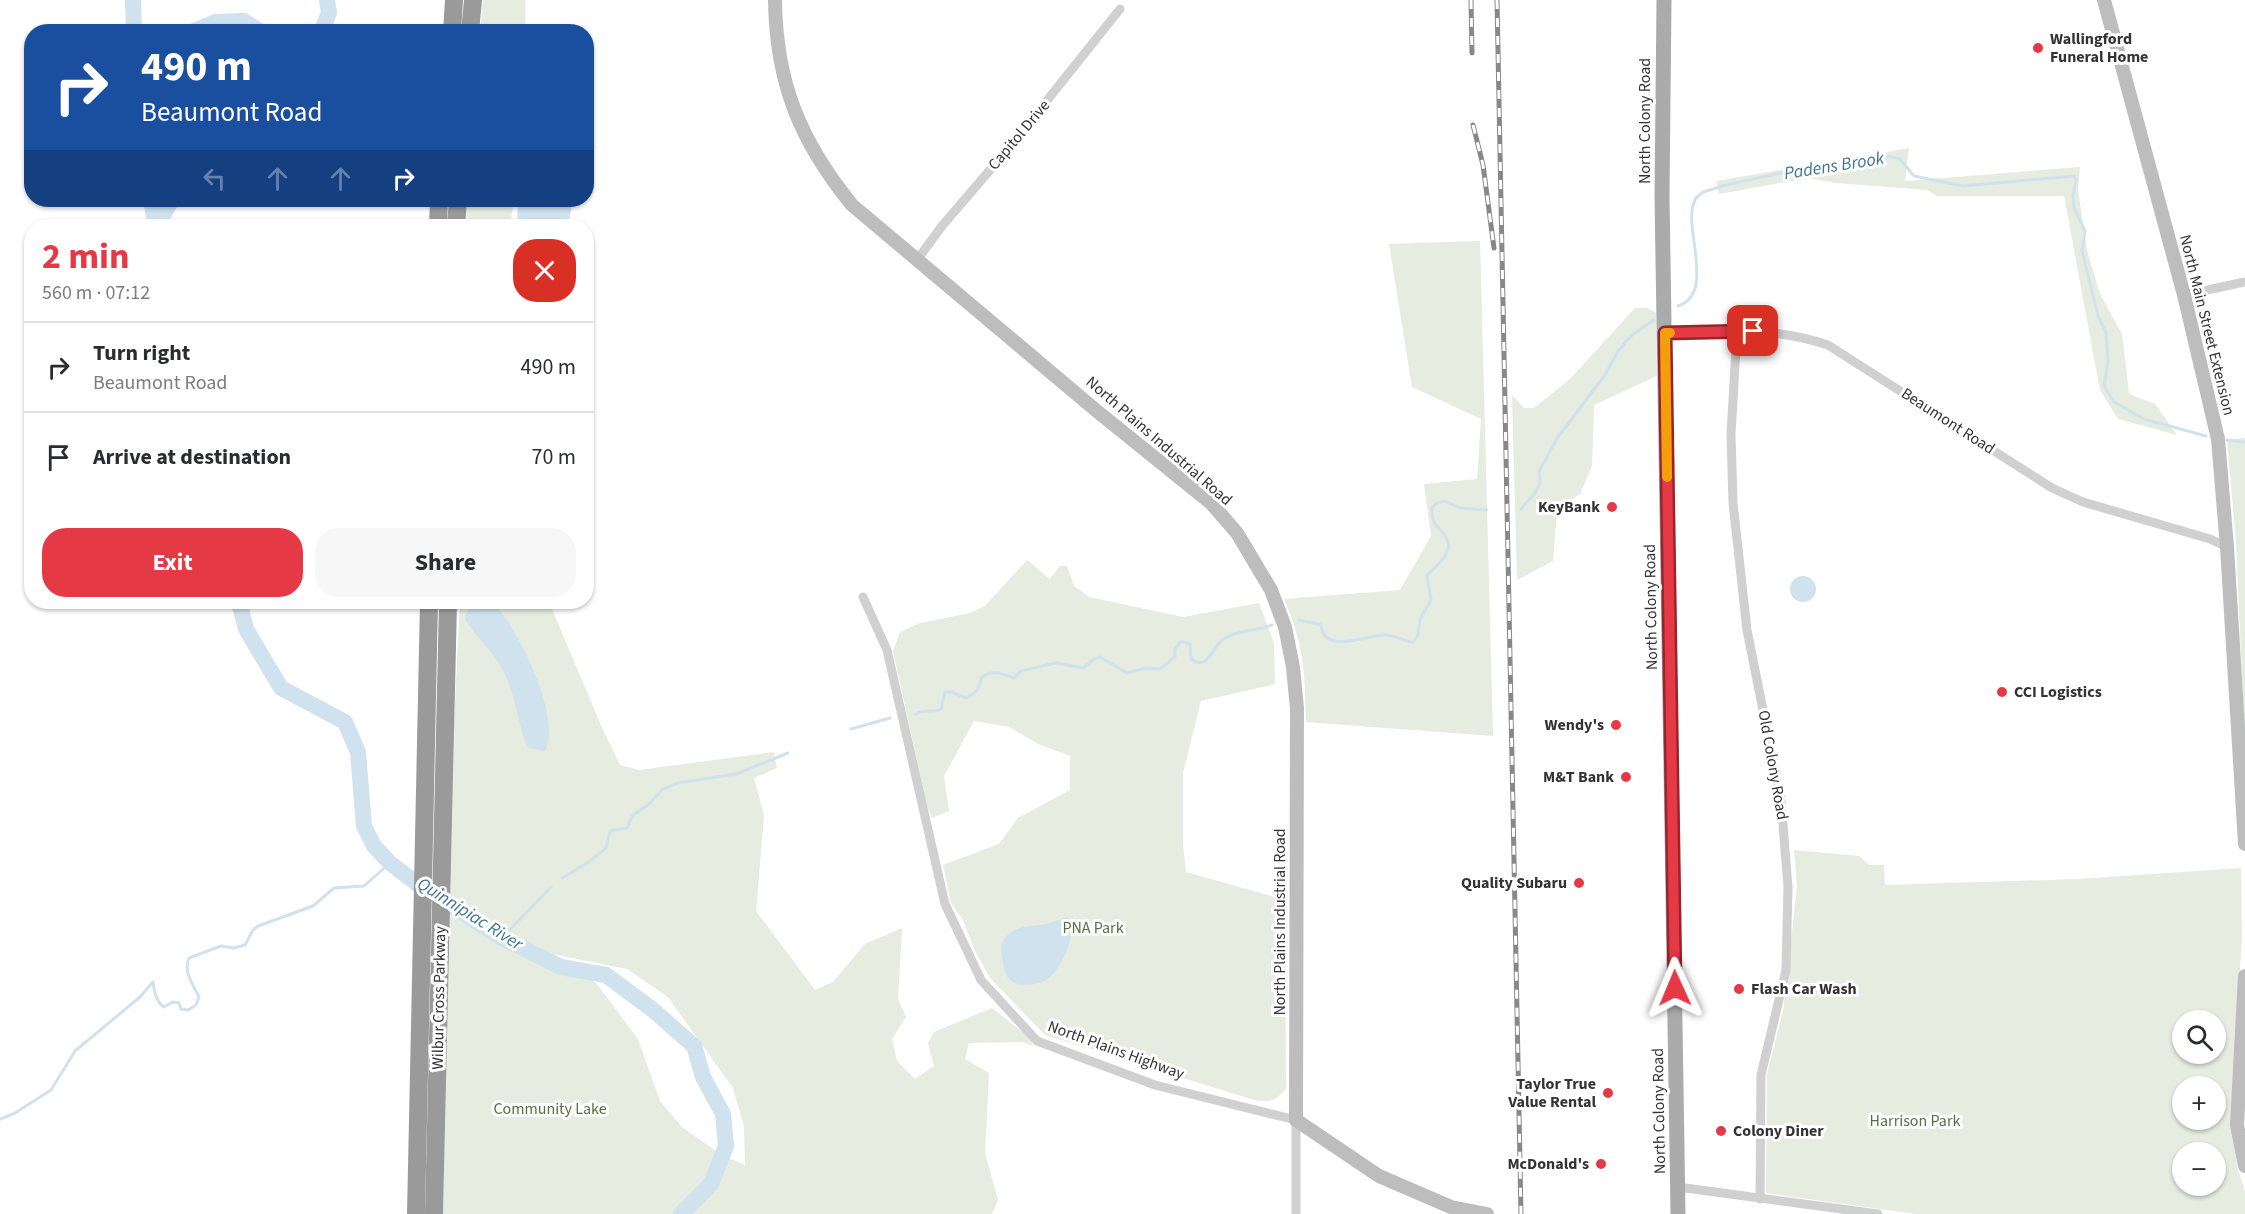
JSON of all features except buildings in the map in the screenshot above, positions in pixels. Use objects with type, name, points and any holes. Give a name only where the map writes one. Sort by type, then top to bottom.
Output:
[{"type":"highway","points":[[452,24],[454,0]]},
{"type":"highway","points":[[471,24],[473,0]]},
{"type":"highway","name":"Wilbur Cross Parkway","points":[[416,1214],[429,609]]},
{"type":"highway","name":"Wilbur Cross Parkway","points":[[434,1214],[448,609]]},
{"type":"main road","name":"North Colony Road","points":[[1664,0],[1662,196],[1678,1214]]},
{"type":"street","name":"North Plains Industrial Road","points":[[775,0],[777,39],[786,87],[810,147],[827,175],[852,205],[1211,503],[1237,533],[1271,590],[1285,627],[1293,667],[1297,709],[1296,1120]]},
{"type":"street","name":"North Main Street Extension","points":[[2104,0],[2184,295],[2218,439],[2245,844]]},
{"type":"street","name":"Capitol Drive","points":[[917,260],[942,226],[1013,143],[1120,9]]},
{"type":"street","points":[[2184,295],[2245,282]]},
{"type":"street","name":"Old Colony Road","points":[[1737,331],[1731,434],[1733,502],[1747,630],[1781,800],[1788,887],[1786,970],[1761,1075],[1760,1199]]},
{"type":"street","name":"Beaumont Road","points":[[1665,333],[1779,332],[1828,345],[2052,488],[2083,502],[2210,539],[2227,547]]},
{"type":"street","name":"North Plains Highway","points":[[863,597],[887,650],[945,904],[981,980],[1037,1041],[1155,1085],[1296,1120],[1379,1176],[1458,1211],[1470,1209],[1487,1214]]},
{"type":"street","points":[[2245,976],[2237,1125],[2245,1166]]},
{"type":"street","points":[[1296,1120],[1296,1214]]},
{"type":"street","points":[[1678,1187],[1878,1214]]},
{"type":"green space","points":[[483,0],[525,0],[525,24],[481,24]]},
{"type":"green space","points":[[1909,148],[1905,181],[2080,167],[2078,190],[2087,250],[2100,294],[2122,334],[2129,394],[2155,404],[2177,435],[2118,419],[2100,390],[2064,196],[1937,196],[1927,190],[1835,183],[1808,178],[1719,194],[1716,181]]},
{"type":"green space","points":[[467,207],[513,207],[511,219],[466,219]]},
{"type":"green space","points":[[1480,241],[1493,736],[1306,722],[1302,659],[1296,630],[1284,599],[1400,590],[1431,536],[1424,484],[1477,479],[1481,419],[1412,387],[1389,244]]},
{"type":"green space","points":[[1635,308],[1648,308],[1656,313],[1657,376],[1594,405],[1592,466],[1580,494],[1557,509],[1553,561],[1517,580],[1512,395],[1524,408],[1534,408],[1570,379]]},
{"type":"green space","points":[[2245,438],[2245,742],[2236,542],[2227,440]]},
{"type":"green space","name":"PNA Park","points":[[1027,560],[1050,579],[1060,566],[1067,566],[1074,586],[1089,597],[1183,617],[1259,603],[1274,643],[1275,684],[1201,701],[1183,773],[1183,843],[1186,872],[1285,900],[1286,1089],[1275,1099],[1254,1100],[1045,1035],[990,978],[974,949],[963,920],[951,903],[943,865],[999,844],[1018,818],[1070,790],[1070,756],[1038,744],[1009,727],[974,721],[944,776],[949,811],[932,818],[927,806],[893,651],[900,632],[920,623],[970,613],[985,606]]},
{"type":"green space","name":"Community Lake","points":[[460,609],[552,609],[620,765],[639,770],[774,752],[777,768],[754,778],[764,815],[756,911],[815,990],[833,982],[865,944],[902,928],[898,999],[906,1017],[892,1039],[897,1061],[915,1079],[934,1066],[928,1043],[934,1032],[992,1008],[1029,1037],[1033,1046],[1023,1042],[969,1043],[965,1059],[989,1073],[985,1153],[998,1200],[992,1214],[443,1214],[455,704]],"holes":[[[532,950],[627,969],[668,997],[733,1088],[744,1126],[745,1165],[723,1156],[682,1127],[660,1101],[638,1039],[597,984],[571,964],[538,955]]]},
{"type":"green space","name":"Harrison Park","points":[[1794,850],[1859,856],[1869,865],[1884,865],[1885,885],[2078,879],[2241,868],[2242,936],[2233,1127],[2237,1167],[2245,1191],[2245,1214],[1916,1214],[1766,1193],[1767,1074],[1783,1011],[1797,887]]},
{"type":"water","points":[[518,207],[572,207],[569,219],[517,219]]},
{"type":"water","points":[[1803,576],[1812,580],[1816,589],[1812,598],[1803,602],[1794,598],[1790,589],[1794,580]]},
{"type":"water","points":[[469,609],[498,609],[514,632],[535,673],[543,696],[548,717],[549,736],[545,751],[528,748],[504,672],[465,619]]},
{"type":"water","points":[[1068,917],[1073,923],[1071,938],[1063,960],[1049,978],[1027,985],[1010,980],[1005,972],[1001,954],[1002,944],[1007,935],[1019,928]]},
{"type":"waterway","points":[[133,0],[134,24]]},
{"type":"waterway","name":"Quinnipiac River","points":[[324,24],[329,13],[327,0]]},
{"type":"waterway","name":"Quinnipiac River","points":[[211,24],[244,21],[249,24]]},
{"type":"waterway","name":"Padens Brook","points":[[1678,306],[1688,300],[1697,278],[1692,209],[1696,198],[1703,192],[1814,166],[1831,169],[1884,155],[1900,159],[1914,176],[1963,186],[2074,176],[2076,180],[2073,195],[2074,208],[2085,231],[2082,251],[2098,316],[2106,333],[2108,362],[2104,386],[2114,402],[2144,419],[2206,436]]},
{"type":"waterway","points":[[152,207],[155,219]]},
{"type":"waterway","name":"Quinnipiac River","points":[[161,219],[168,207]]},
{"type":"waterway","name":"Padens Brook","points":[[1521,509],[1535,493],[1540,483],[1539,471],[1558,437],[1605,375],[1618,351],[1632,335],[1654,320]]},
{"type":"waterway","name":"Padens Brook","points":[[2227,440],[2245,442]]},
{"type":"waterway","name":"Padens Brook","points":[[1299,620],[1321,625],[1324,634],[1330,640],[1338,642],[1386,635],[1413,642],[1418,635],[1420,619],[1431,600],[1427,575],[1447,551],[1446,537],[1432,517],[1432,508],[1437,503],[1445,501],[1460,508],[1487,510]]},
{"type":"waterway","name":"Quinnipiac River","points":[[241,609],[246,629],[281,688],[345,722],[358,752],[364,826],[374,846],[390,863],[416,883],[502,938],[561,967],[606,975],[653,1010],[694,1046],[703,1077],[723,1114],[726,1146],[711,1184],[681,1214]]},
{"type":"waterway","name":"Padens Brook","points":[[916,714],[941,709],[945,692],[966,698],[970,696],[977,690],[982,677],[990,673],[1014,678],[1021,671],[1056,663],[1083,668],[1100,657],[1127,673],[1146,668],[1160,669],[1175,657],[1175,649],[1181,641],[1190,644],[1191,659],[1202,662],[1226,637],[1272,625]]},
{"type":"waterway","name":"Padens Brook","points":[[851,729],[890,718]]},
{"type":"waterway","name":"Padens Brook","points":[[562,878],[589,862],[606,848],[610,831],[627,828],[633,815],[648,805],[663,789],[678,783],[736,774],[788,753]]},
{"type":"waterway","points":[[0,1119],[15,1113],[51,1090],[75,1051],[140,997],[153,982],[157,999],[164,1007],[173,1002],[179,1003],[181,1009],[188,1010],[196,1005],[199,997],[188,973],[189,958],[221,946],[234,948],[245,945],[253,930],[258,926],[313,906],[334,888],[364,886],[390,863]]},
{"type":"waterway","name":"Padens Brook","points":[[502,938],[551,887]]},
{"type":"railway","points":[[1471,0],[1472,53]]},
{"type":"railway","points":[[1497,0],[1521,1214]]},
{"type":"railway","points":[[1473,125],[1483,165],[1494,248]]},
{"type":"slow traffic","points":[[1667,477],[1665,333],[1670,333]]},
{"type":"place","name":"Wallingford Funeral Home","points":[[2038,48]]},
{"type":"place","name":"KeyBank","points":[[1612,507]]},
{"type":"place","name":"CCI Logistics","points":[[2002,692]]},
{"type":"place","name":"Wendy's","points":[[1616,725]]},
{"type":"place","name":"M&T Bank","points":[[1626,777]]},
{"type":"place","name":"Quality Subaru","points":[[1579,883]]},
{"type":"place","name":"Flash Car Wash","points":[[1739,989]]},
{"type":"place","name":"Taylor True Value Rental","points":[[1608,1093]]},
{"type":"place","name":"Colony Diner","points":[[1721,1131]]},
{"type":"place","name":"McDonald's","points":[[1601,1164]]},
{"type":"route","points":[[1675,988],[1665,333],[1753,331]]}]
